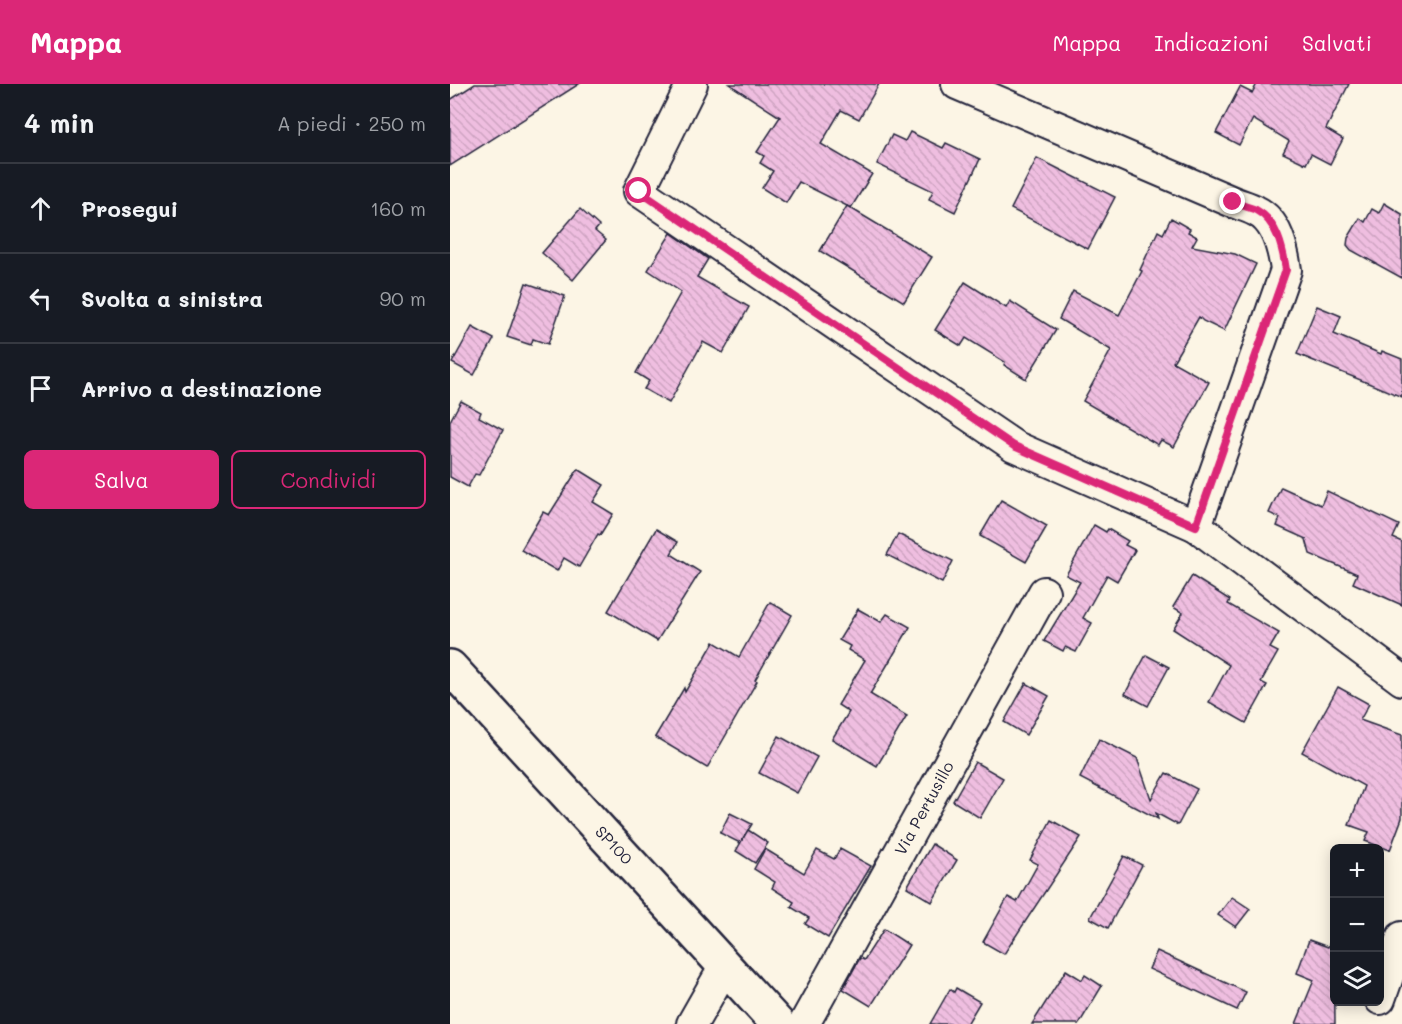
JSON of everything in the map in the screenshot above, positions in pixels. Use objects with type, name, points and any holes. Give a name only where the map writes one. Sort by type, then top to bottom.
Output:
[{"type":"main road","name":"SP100","points":[[450,667],[778,1024]]},
{"type":"street","points":[[692,84],[639,191],[1014,446],[1196,526],[1402,680]]},
{"type":"street","points":[[957,84],[1258,211],[1274,226],[1283,250],[1286,270],[1196,526]]},
{"type":"street","name":"Via Pertusillo","points":[[804,1024],[1044,592]]},
{"type":"street","points":[[1384,986],[1402,937]]},
{"type":"street","points":[[692,1024],[725,966]]},
{"type":"street","points":[[1371,1024],[1377,1006]]},
{"type":"building","points":[[475,84],[579,84],[450,166],[450,100]]},
{"type":"building","points":[[729,84],[879,84],[859,119],[841,110],[821,144],[872,174],[851,208],[799,182],[786,203],[762,188],[773,171],[760,163],[764,156],[757,152],[780,117]]},
{"type":"building","points":[[1257,84],[1349,84],[1326,129],[1343,139],[1330,164],[1311,154],[1306,164],[1283,153],[1289,141],[1253,119],[1239,145],[1216,133],[1240,87],[1252,93]]},
{"type":"building","points":[[910,132],[943,148],[946,143],[980,159],[955,212],[929,199],[933,191],[877,164],[892,135],[905,141]]},
{"type":"building","points":[[1037,158],[1115,197],[1088,249],[1011,209]]},
{"type":"building","points":[[1384,203],[1402,214],[1402,278],[1351,250],[1347,245],[1348,238],[1360,218],[1365,222],[1372,209],[1379,213]]},
{"type":"building","points":[[847,206],[932,257],[904,302],[820,251]]},
{"type":"building","points":[[580,209],[599,226],[595,231],[606,240],[573,280],[542,253]]},
{"type":"building","points":[[1171,218],[1190,229],[1188,232],[1197,237],[1192,246],[1235,254],[1256,264],[1224,331],[1199,317],[1173,362],[1209,382],[1174,447],[1161,440],[1158,445],[1083,401],[1111,350],[1059,319],[1073,291],[1119,315],[1142,271],[1140,270],[1158,231],[1163,234]]},
{"type":"building","points":[[671,233],[708,259],[697,277],[749,307],[723,353],[703,342],[669,403],[644,389],[649,381],[636,373],[681,292],[648,270]]},
{"type":"building","points":[[965,282],[1006,308],[1010,301],[1056,330],[1026,379],[1004,365],[1005,362],[966,338],[961,346],[935,330]]},
{"type":"building","points":[[526,283],[565,296],[548,344],[533,339],[531,345],[507,337]]},
{"type":"building","points":[[1317,306],[1341,316],[1334,334],[1381,354],[1382,351],[1402,359],[1402,397],[1297,354]]},
{"type":"building","points":[[472,327],[494,339],[474,375],[452,363]]},
{"type":"building","points":[[461,401],[481,412],[479,417],[503,430],[479,475],[475,474],[468,487],[450,477],[450,421]]},
{"type":"building","points":[[578,469],[604,485],[593,502],[613,514],[600,535],[598,534],[579,567],[564,558],[557,571],[521,550],[543,512],[549,515]]},
{"type":"building","points":[[1281,487],[1321,505],[1327,491],[1399,525],[1393,538],[1402,542],[1402,605],[1353,583],[1357,574],[1310,554],[1306,539],[1277,526],[1280,518],[1269,513]]},
{"type":"building","points":[[1001,500],[1047,526],[1026,562],[980,536]]},
{"type":"building","points":[[1094,525],[1106,532],[1108,529],[1128,541],[1125,545],[1135,550],[1117,581],[1107,575],[1083,618],[1092,623],[1076,652],[1065,647],[1063,651],[1044,641],[1080,582],[1066,575]]},
{"type":"building","points":[[656,529],[678,542],[671,554],[700,572],[657,641],[608,611]]},
{"type":"building","points":[[898,534],[953,561],[942,583],[887,555]]},
{"type":"building","points":[[1192,576],[1230,600],[1228,604],[1279,633],[1270,648],[1278,652],[1261,682],[1267,685],[1246,723],[1209,702],[1229,665],[1173,629],[1183,613],[1173,607]]},
{"type":"building","points":[[770,602],[792,615],[707,768],[655,737],[714,642],[739,657]]},
{"type":"building","points":[[858,609],[881,622],[887,614],[910,627],[870,694],[907,716],[877,766],[832,739],[849,712],[838,705],[865,660],[848,650],[850,646],[839,640]]},
{"type":"building","points":[[1146,655],[1169,667],[1148,706],[1125,694]]},
{"type":"building","points":[[1026,683],[1049,696],[1026,735],[1004,722]]},
{"type":"building","points":[[1338,687],[1369,704],[1360,720],[1402,735],[1402,818],[1390,850],[1384,848],[1384,844],[1365,841],[1369,832],[1349,825],[1364,786],[1302,752]]},
{"type":"building","points":[[779,736],[817,757],[797,793],[759,773]]},
{"type":"building","points":[[1099,739],[1137,758],[1151,799],[1166,773],[1197,789],[1178,825],[1156,813],[1158,819],[1080,778]]},
{"type":"building","points":[[975,762],[1003,778],[980,818],[953,801]]},
{"type":"building","points":[[730,813],[752,824],[740,843],[720,833]]},
{"type":"building","points":[[1051,820],[1081,837],[1004,954],[983,942],[1008,897],[1017,902],[1038,864],[1030,860]]},
{"type":"building","points":[[748,830],[768,843],[755,863],[736,851]]},
{"type":"building","points":[[932,844],[957,860],[932,902],[907,887]]},
{"type":"building","points":[[765,849],[804,873],[817,850],[834,859],[840,849],[871,866],[828,938],[805,924],[809,918],[791,907],[794,902],[772,888],[775,882],[754,869]]},
{"type":"building","points":[[1124,856],[1142,865],[1108,928],[1090,918]]},
{"type":"building","points":[[1232,897],[1250,909],[1236,927],[1218,915]]},
{"type":"building","points":[[884,929],[909,945],[871,1006],[843,989],[860,958],[864,960]]},
{"type":"building","points":[[1309,940],[1328,947],[1330,942],[1330,1006],[1335,1006],[1335,1024],[1296,1024],[1314,980],[1297,973]]},
{"type":"building","points":[[1157,951],[1246,992],[1237,1010],[1149,969]]},
{"type":"building","points":[[1066,970],[1082,980],[1085,975],[1102,986],[1079,1024],[1032,1024]]},
{"type":"building","points":[[956,988],[980,1002],[967,1024],[930,1024],[950,989],[954,992]]},
{"type":"route","points":[[639,191],[1014,446],[1196,526],[1286,270],[1283,250],[1274,226],[1258,211],[1233,202]]}]
